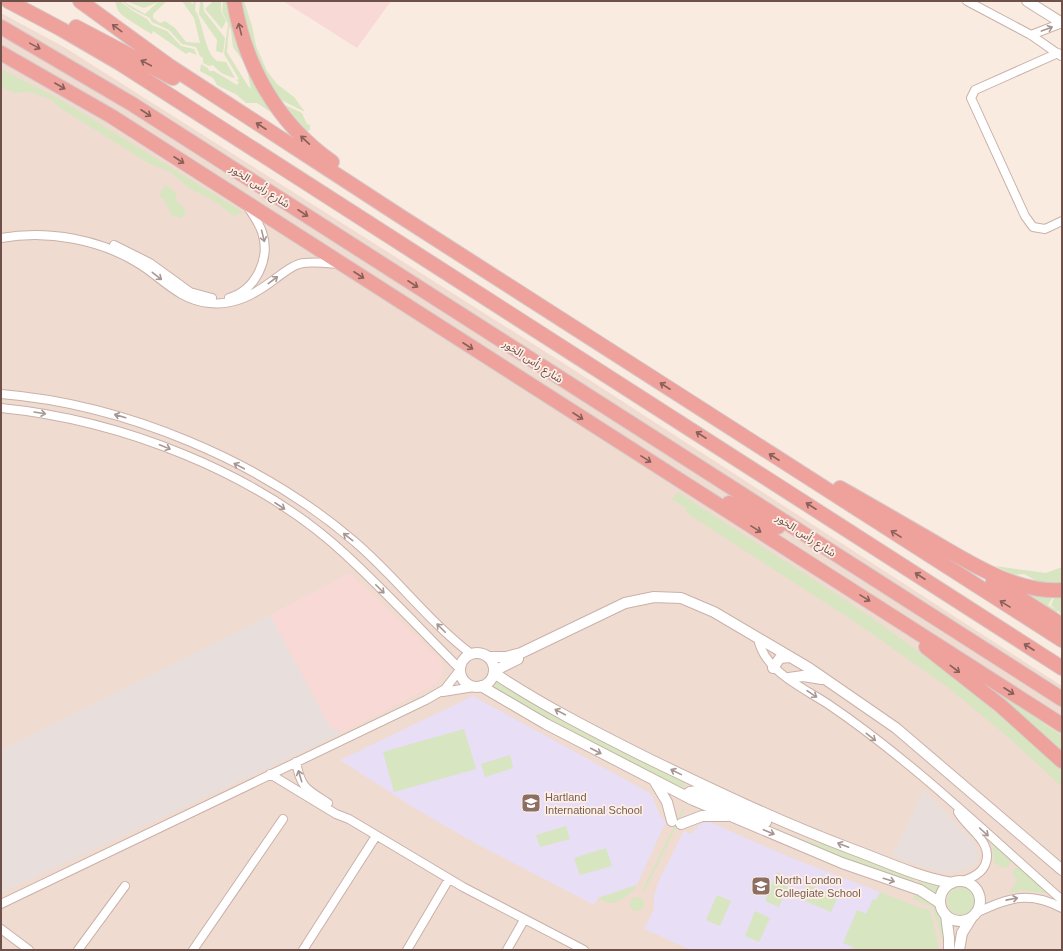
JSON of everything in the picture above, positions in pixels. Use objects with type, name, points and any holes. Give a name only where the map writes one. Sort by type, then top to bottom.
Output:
[{"type":"highway","points":[[8,1],[62,29],[121,64],[1062,668]]},
{"type":"highway","points":[[24,1],[164,73],[222,107],[242,113]]},
{"type":"highway","points":[[80,1],[168,65],[400,216],[1062,640]]},
{"type":"highway","points":[[234,1],[243,40],[251,62],[262,85],[285,119],[303,139],[323,155],[388,200],[400,216]]},
{"type":"highway","name":"شارع رأس الخور","points":[[1,27],[132,104],[1062,699]]},
{"type":"highway","points":[[1,53],[110,116],[1062,725]]},
{"type":"highway","points":[[664,471],[839,556]]},
{"type":"highway","points":[[797,471],[820,477],[992,573],[1018,584],[1040,589],[1062,590]]},
{"type":"highway","points":[[943,547],[960,561],[1062,625]]},
{"type":"highway","points":[[882,609],[900,628],[969,680],[1062,761]]},
{"type":"highway","points":[[1037,624],[1062,645]]},
{"type":"street","points":[[967,1],[1031,35],[1060,55]]},
{"type":"street","points":[[1027,1],[1062,23]]},
{"type":"street","points":[[1037,1],[1062,15]]},
{"type":"street","points":[[1031,35],[1062,23]]},
{"type":"street","points":[[1060,55],[975,90],[971,98],[1025,216],[1033,227],[1045,230],[1062,221]]},
{"type":"street","points":[[1,233],[49,231],[98,240],[140,257],[190,292],[204,297],[224,299],[238,295],[248,288],[256,277],[264,260],[265,248],[262,232],[245,202]]},
{"type":"street","points":[[1,238],[26,235],[52,236],[101,246],[140,264],[181,295],[193,300],[215,304],[237,301],[252,295],[286,270],[298,265],[312,262],[341,264]]},
{"type":"street","points":[[1,394],[55,401],[126,418],[177,436],[248,471],[308,507],[356,542],[470,654]]},
{"type":"street","points":[[1,408],[70,418],[128,433],[180,453],[252,488],[296,516],[346,554],[459,670],[464,681],[477,686],[654,780],[694,790],[793,833],[813,834],[926,877],[952,883],[963,881],[975,876],[983,868],[987,856],[987,850],[980,838],[961,817],[955,806]]},
{"type":"street","points":[[440,692],[453,680],[463,659],[470,654],[480,653],[489,657],[506,657],[521,653],[625,603],[659,597],[676,597],[688,600],[714,612],[831,682],[896,728],[1062,870]]},
{"type":"street","points":[[494,672],[620,610],[656,601],[688,600]]},
{"type":"street","points":[[758,638],[764,656],[773,668],[841,712],[928,781],[1062,900]]},
{"type":"street","points":[[1,904],[440,692],[488,683],[494,672],[494,665],[489,657]]},
{"type":"street","points":[[773,668],[780,658],[790,657]]},
{"type":"street","points":[[494,672],[547,706],[694,790],[733,817],[842,864],[920,890],[940,903],[946,915],[949,950]]},
{"type":"street","points":[[789,678],[808,676],[831,682]]},
{"type":"street","points":[[296,762],[299,776],[306,788],[349,819],[449,879],[524,920],[584,950]]},
{"type":"street","points":[[270,774],[336,814],[349,819]]},
{"type":"street","points":[[654,780],[665,796],[677,823],[702,816],[733,817]]},
{"type":"street","points":[[193,950],[283,819]]},
{"type":"street","points":[[303,950],[376,836]]},
{"type":"street","points":[[407,950],[449,879]]},
{"type":"street","points":[[959,950],[962,933],[980,904],[979,893],[973,885],[963,881]]},
{"type":"street","points":[[940,903],[943,891],[952,883]]},
{"type":"street","points":[[78,950],[124,886]]},
{"type":"street","points":[[946,915],[959,921],[998,902],[1023,897],[1040,898],[1062,908]]},
{"type":"street","points":[[508,950],[524,920]]},
{"type":"street","points":[[1,929],[29,950]]},
{"type":"shaded area","points":[[283,1],[391,1],[357,48]]},
{"type":"shaded area","points":[[1,13],[64,47],[571,368],[1062,686],[1062,950],[1,950]]},
{"type":"shaded area","points":[[350,573],[440,659],[443,668],[441,677],[436,684],[342,733],[330,727],[270,615]]},
{"type":"shaded area","points":[[270,615],[330,727],[342,733],[1,893],[1,750]]},
{"type":"shaded area","name":"Hartland International School","points":[[473,696],[650,793],[661,818],[666,821],[637,885],[598,898],[594,905],[473,842],[416,809],[340,760]]},
{"type":"shaded area","points":[[924,790],[975,843],[979,856],[972,868],[952,872],[938,872],[892,856]]},
{"type":"shaded area","name":"North London Collegiate School","points":[[706,822],[712,823],[787,856],[921,908],[930,950],[691,950],[644,929],[654,909],[654,896],[658,883],[684,831],[691,834],[699,825]]},
{"type":"green space","points":[[115,1],[120,1],[147,19],[152,25],[167,31],[181,46],[194,49],[197,55],[189,52],[186,54],[153,31],[152,34],[130,21],[119,12]]},
{"type":"green space","points":[[122,1],[126,1],[167,1],[153,14],[153,18],[160,23],[165,21],[175,28],[186,42],[200,43],[194,18],[182,1],[189,1],[193,4],[194,1],[196,1],[195,10],[209,51],[217,61],[226,62],[235,78],[222,73],[213,65],[209,66],[203,63],[203,58],[200,56],[196,47],[182,44],[169,30],[152,22],[150,18],[132,9]],"holes":[[[126,1],[144,8],[158,2],[145,14],[126,3]]]},
{"type":"green space","points":[[200,1],[203,1],[204,11],[225,38],[223,53],[216,51],[217,40],[199,14]]},
{"type":"green space","points":[[213,1],[221,1],[221,11],[226,21],[222,29],[205,9]]},
{"type":"green space","points":[[223,1],[231,1],[278,117],[257,103],[246,103],[237,95],[217,85],[213,78],[200,71],[201,64],[208,68],[209,71],[214,71],[237,85],[239,82],[236,80],[239,79],[224,54],[228,24],[222,11]],"holes":[[[229,26],[233,47],[246,65],[251,89],[227,52]]]},
{"type":"green space","points":[[238,1],[244,1],[252,26],[256,46],[267,71],[277,84],[294,97],[305,112],[279,99],[259,71]]},
{"type":"green space","points":[[1,69],[61,100],[243,212],[234,216],[216,202],[189,188],[170,172],[148,163],[62,109],[50,99],[30,92],[15,93],[1,87]]},
{"type":"green space","points":[[283,104],[302,113],[307,124],[310,125],[310,130],[307,131]]},
{"type":"green space","points":[[165,185],[177,193],[175,199],[186,210],[185,214],[181,218],[172,216],[164,200],[159,196]]},
{"type":"green space","points":[[678,492],[866,614],[942,669],[1015,729],[1062,771],[1062,787],[1007,736],[946,686],[855,622],[685,512],[687,509],[672,499]]},
{"type":"green space","points":[[995,566],[1046,573],[1062,567],[1062,582],[1051,584],[1039,582],[1024,574],[1014,575]]},
{"type":"green space","points":[[1017,588],[1062,595],[1062,597],[1053,597],[1048,605],[1057,610],[1057,616]]},
{"type":"green space","points":[[1054,598],[1062,598],[1062,615],[1051,605]]},
{"type":"green space","points":[[495,683],[500,683],[684,781],[685,787],[681,788],[580,738],[494,688]]},
{"type":"green space","points":[[997,692],[1062,736],[1062,752]]},
{"type":"green space","points":[[464,729],[476,769],[394,792],[383,752]]},
{"type":"green space","points":[[510,755],[513,768],[485,777],[481,764]]},
{"type":"green space","points":[[707,798],[803,840],[827,844],[916,877],[913,884],[807,846]]},
{"type":"green space","points":[[683,808],[685,809],[645,890],[643,889]]},
{"type":"green space","points":[[566,826],[570,839],[540,847],[536,835]]},
{"type":"green space","points":[[994,843],[1011,858],[1012,861],[1006,868],[1001,867],[994,862],[992,844]]},
{"type":"green space","points":[[606,848],[612,866],[580,875],[574,858]]},
{"type":"green space","points":[[1019,867],[1052,894],[1021,890],[1009,893],[1017,881],[1012,872],[1015,868]]},
{"type":"green space","points":[[777,872],[791,879],[779,907],[765,901]]},
{"type":"green space","points":[[920,878],[939,886],[936,893],[917,884]]},
{"type":"green space","points":[[807,884],[838,897],[831,912],[801,899]]},
{"type":"green space","points":[[637,885],[626,897],[614,903],[598,898]]},
{"type":"green space","points":[[961,887],[971,891],[975,901],[971,911],[961,915],[951,911],[947,901],[951,891]]},
{"type":"green space","points":[[880,892],[921,908],[928,909],[931,913],[939,950],[852,950],[853,947],[843,943],[857,910],[866,914],[873,899],[876,900]]},
{"type":"green space","points":[[916,893],[936,907],[942,922],[946,946],[943,944],[933,909],[928,905],[913,899]]},
{"type":"green space","points":[[717,895],[731,901],[720,926],[706,920]]},
{"type":"green space","points":[[634,897],[640,897],[644,901],[644,907],[640,911],[634,911],[630,907],[630,901]]},
{"type":"green space","points":[[755,911],[770,918],[759,942],[745,936]]},
{"type":"place","name":"Hartland International School","points":[[531,803]]},
{"type":"place","name":"North London Collegiate School","points":[[761,886]]}]
